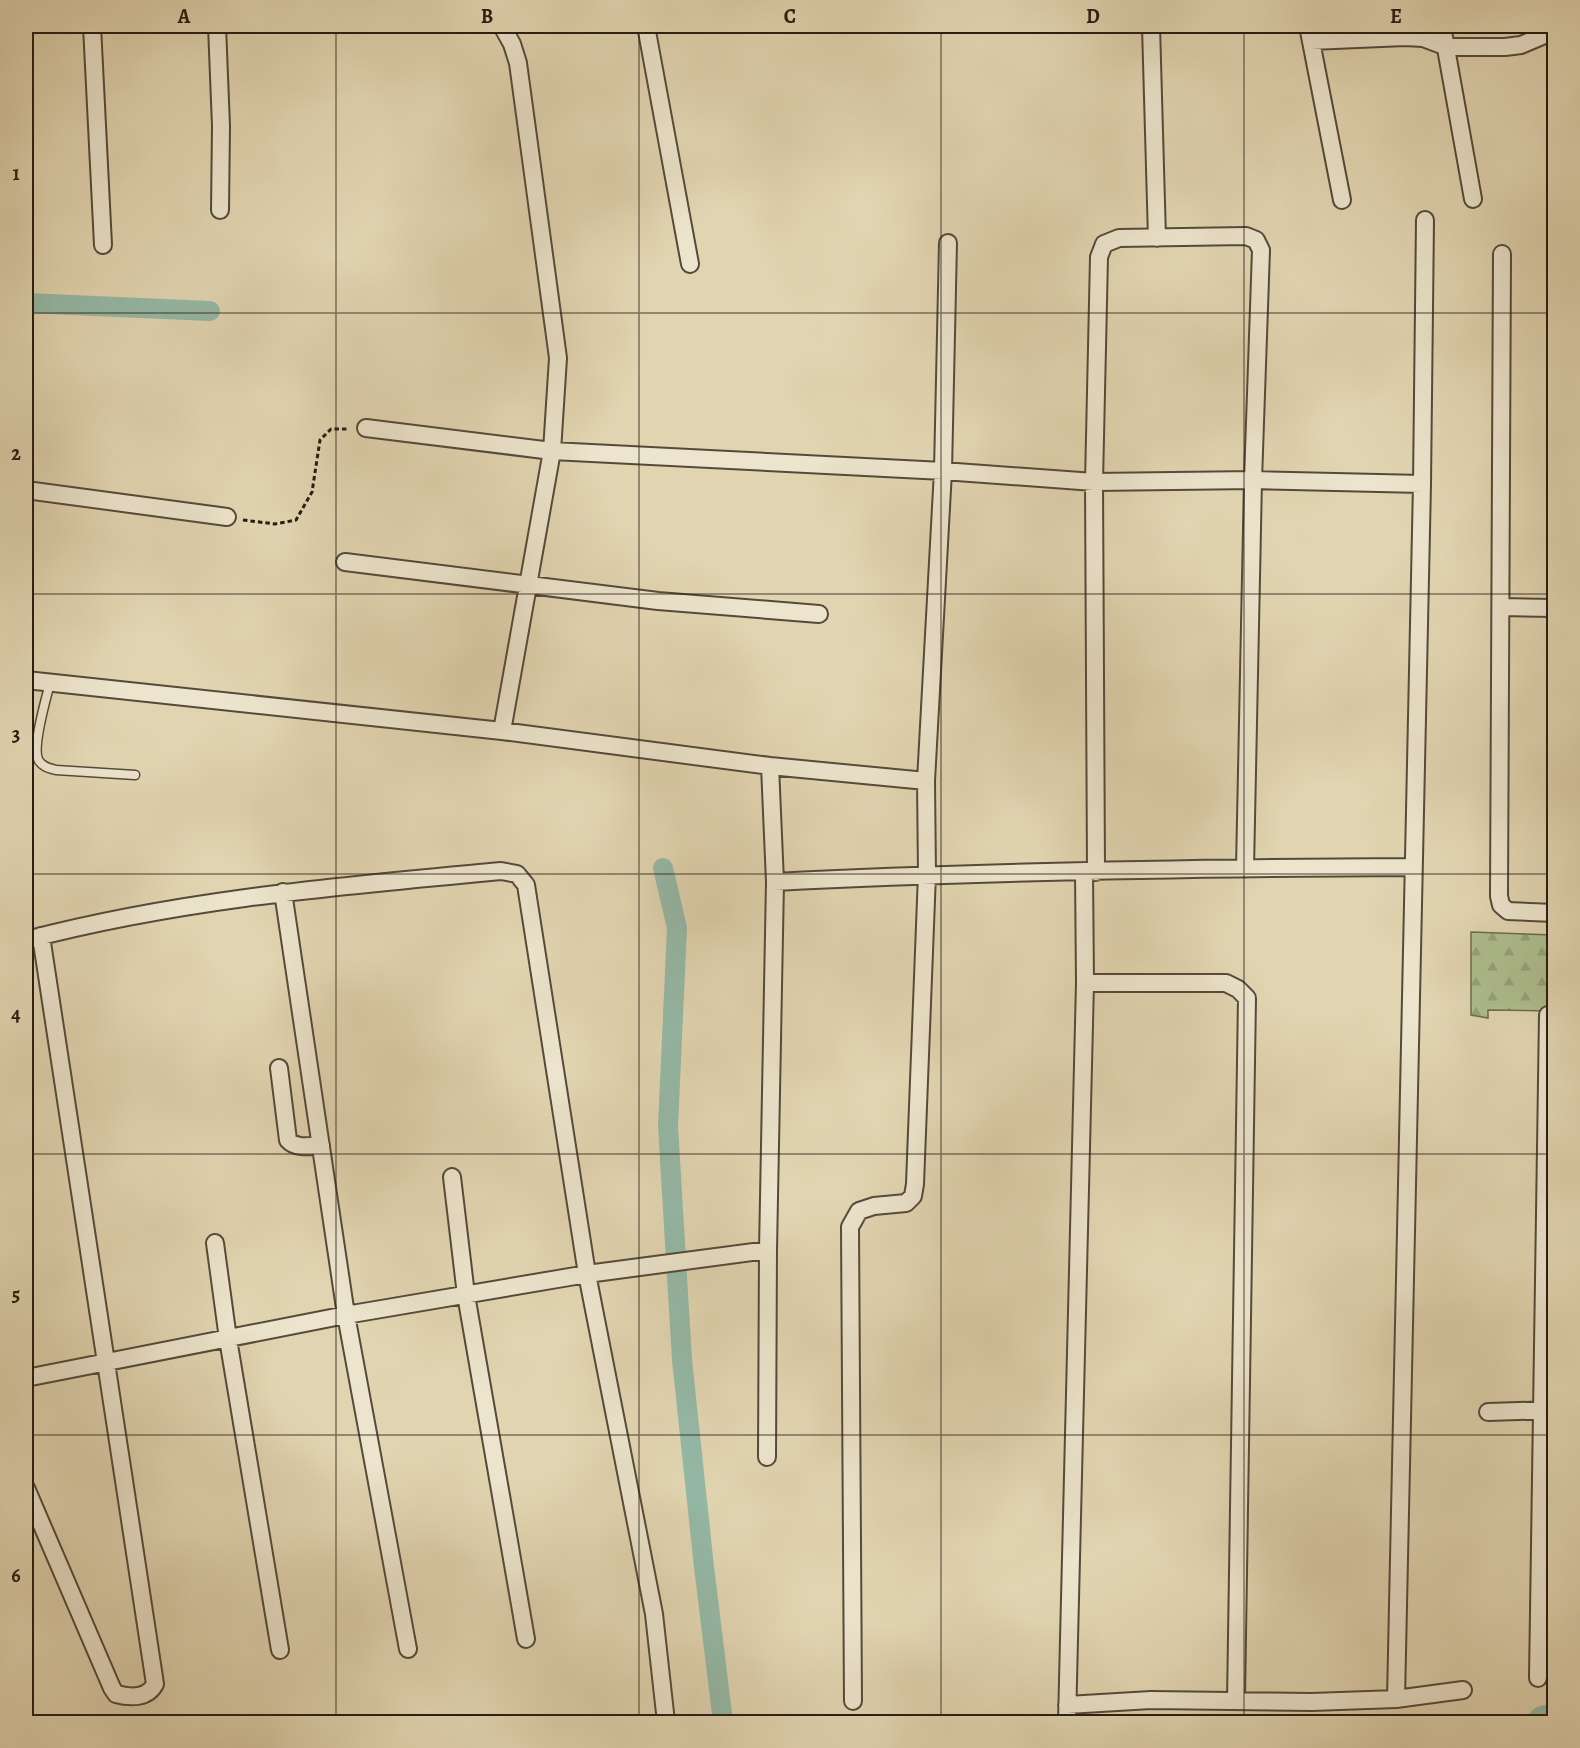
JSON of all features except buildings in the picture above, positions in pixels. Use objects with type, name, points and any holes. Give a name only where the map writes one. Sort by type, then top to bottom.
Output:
[{"type":"street","points":[[92,26],[103,245]]},
{"type":"street","points":[[217,26],[221,126],[220,210]]},
{"type":"street","points":[[502,26],[512,44],[518,63],[558,358],[552,451],[502,731]]},
{"type":"street","points":[[646,26],[690,264]]},
{"type":"street","points":[[1151,26],[1157,238]]},
{"type":"street","points":[[1442,26],[1473,199]]},
{"type":"street","points":[[1342,200],[1309,33],[1423,38],[1447,47],[1505,47],[1521,45],[1554,31]]},
{"type":"street","points":[[1396,1699],[1422,484],[1425,220]]},
{"type":"street","points":[[1245,868],[1253,480],[1261,250],[1256,240],[1246,236],[1119,238],[1104,244],[1099,256],[1090,871],[1084,984],[1067,1716],[1151,1700],[1312,1702],[1396,1699],[1463,1690]]},
{"type":"street","points":[[853,1701],[850,1227],[859,1211],[874,1206],[906,1203],[912,1196],[915,1184],[927,874],[926,781],[943,471],[948,243]]},
{"type":"street","points":[[1502,254],[1499,896],[1502,905],[1508,911],[1554,913]]},
{"type":"street","points":[[366,428],[552,451],[943,471],[1094,482],[1253,480],[1422,484]]},
{"type":"street","points":[[26,490],[227,517]]},
{"type":"street","points":[[345,562],[658,601],[819,614]]},
{"type":"street","points":[[1502,607],[1554,608]]},
{"type":"street","points":[[26,680],[502,731],[770,766],[926,781]]},
{"type":"street","points":[[767,1457],[768,1250],[775,882],[770,766]]},
{"type":"street","points":[[775,882],[927,874],[1413,867]]},
{"type":"street","points":[[26,1488],[112,1688],[116,1694],[125,1696],[144,1695],[151,1691],[155,1684],[105,1361],[33,938],[85,924],[283,892],[501,871],[517,873],[526,885],[587,1274],[654,1614],[666,1722]]},
{"type":"street","points":[[283,892],[346,1315],[408,1649]]},
{"type":"street","points":[[1084,984],[1226,983],[1238,989],[1247,998],[1236,1701]]},
{"type":"street","points":[[1538,1678],[1548,1410],[1550,1097],[1548,1015]]},
{"type":"street","points":[[279,1068],[288,1140],[292,1145],[303,1147],[321,1145]]},
{"type":"street","points":[[452,1177],[466,1295],[526,1639]]},
{"type":"street","points":[[215,1243],[228,1339],[280,1650]]},
{"type":"street","points":[[26,1378],[346,1315],[587,1274],[768,1250]]},
{"type":"street","points":[[1488,1412],[1548,1410]]},
{"type":"lane","points":[[50,683],[36,749],[38,761],[45,767],[56,770],[135,775]]},
{"type":"path","points":[[227,517],[275,524],[296,520],[312,492],[320,440],[331,429],[366,428]]},
{"type":"green space","points":[[1471,932],[1554,935],[1554,1011],[1488,1010],[1488,1018],[1471,1015]]},
{"type":"waterway","points":[[26,303],[210,311]]},
{"type":"waterway","points":[[663,868],[677,928],[668,1126],[682,1360],[723,1722]]},
{"type":"waterway","points":[[1544,1722],[1554,1721]]}]
